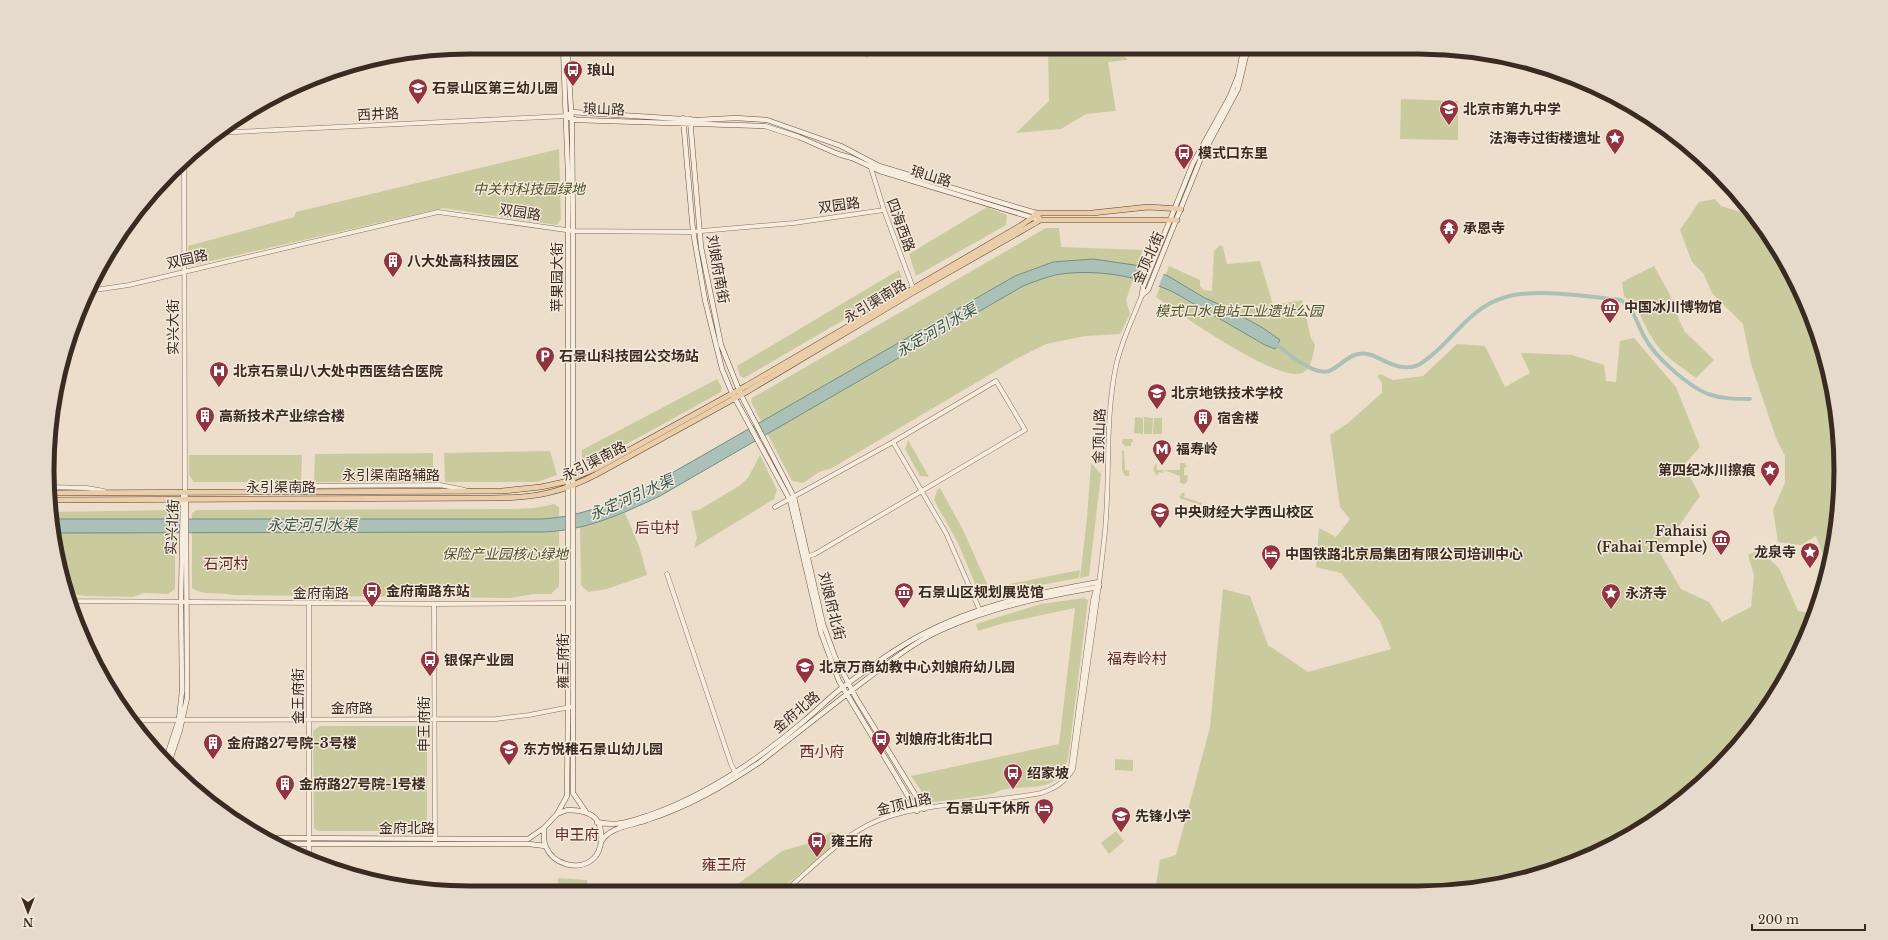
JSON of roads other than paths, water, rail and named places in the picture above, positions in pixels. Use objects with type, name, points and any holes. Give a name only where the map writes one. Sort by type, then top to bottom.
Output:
[{"type":"main road","name":"苹果园大街","points":[[564,54],[569,117],[573,506]]},
{"type":"main road","name":"苹果园大街","points":[[567,54],[571,112],[569,117]]},
{"type":"main road","name":"金顶北街","points":[[1142,295],[1150,287],[1177,220],[1178,208],[1193,163],[1230,96],[1238,76],[1243,54]]},
{"type":"main road","name":"金顶北街","points":[[1142,295],[1144,285],[1171,219],[1238,89],[1246,54]]},
{"type":"main road","name":"琅山路","points":[[571,112],[683,121]]},
{"type":"main road","name":"琅山路","points":[[569,117],[683,121],[736,118],[767,120],[841,146],[879,166],[1036,213]]},
{"type":"main road","name":"刘娘府南街","points":[[683,121],[693,232],[716,350],[732,393],[748,420]]},
{"type":"main road","name":"琅山路","points":[[690,121],[765,126],[852,158],[871,168],[1040,220]]},
{"type":"main road","name":"刘娘府南街","points":[[690,121],[699,231],[721,345],[739,392],[765,439]]},
{"type":"main road","points":[[1040,220],[1036,213],[1092,213],[1135,207],[1178,208]]},
{"type":"main road","name":"永引渠南路","points":[[55,500],[521,498],[541,496],[573,486],[735,398],[739,392],[1032,218],[1036,213]]},
{"type":"main road","name":"永引渠南路","points":[[55,493],[474,492],[522,490],[542,487],[573,478],[595,469],[732,393],[739,392],[1040,220],[1177,220]]},
{"type":"main road","name":"苹果园大街","points":[[567,507],[571,230]]},
{"type":"main road","name":"刘娘府北街","points":[[748,420],[792,498],[823,642],[842,688],[917,810]]},
{"type":"main road","name":"刘娘府北街","points":[[765,439],[792,498],[809,556],[826,634],[848,684],[924,809]]},
{"type":"main road","points":[[568,464],[570,467],[573,463]]},
{"type":"main road","name":"实兴北街","points":[[170,758],[181,719],[187,688],[184,602],[184,492]]},
{"type":"main road","points":[[567,507],[573,506]]},
{"type":"main road","name":"雍王府街","points":[[573,506],[573,793],[586,812]]},
{"type":"main road","name":"雍王府街","points":[[557,814],[567,796],[567,507]]},
{"type":"main road","name":"金府北路","points":[[597,822],[610,825],[622,824],[662,811],[736,775],[842,688],[919,636],[958,617],[1098,586]]},
{"type":"main road","name":"金府北路","points":[[601,842],[605,834],[680,808],[760,762],[846,694],[896,657],[933,634],[980,611]]},
{"type":"main road","name":"实兴北街","points":[[168,755],[181,719]]},
{"type":"main road","points":[[567,810],[586,812],[595,818],[601,831],[601,842],[592,860],[576,866],[568,865],[557,860],[545,846],[544,828],[557,814],[567,810]]},
{"type":"main road","name":"金府北路","points":[[288,844],[528,839],[544,828]]},
{"type":"main road","name":"金府北路","points":[[277,838],[435,841],[529,844],[545,846]]},
{"type":"street","name":"西井路","points":[[227,132],[569,117]]},
{"type":"street","name":"实兴大街","points":[[184,168],[184,492]]},
{"type":"street","name":"四海西路","points":[[871,168],[884,210],[913,288]]},
{"type":"street","name":"双园路","points":[[95,290],[128,285],[438,212],[448,212],[571,230],[693,232],[794,223],[884,210]]},
{"type":"street","name":"金顶山路","points":[[791,886],[851,836],[880,819],[917,810],[1041,792],[1054,788],[1070,775],[1098,586],[1106,520],[1112,391],[1116,365],[1142,295]]},
{"type":"street","points":[[775,507],[894,442],[996,381],[1024,430],[815,554],[809,556]]},
{"type":"street","points":[[894,442],[954,549],[980,611]]},
{"type":"street","points":[[55,487],[87,488],[106,492]]},
{"type":"street","points":[[55,490],[59,487]]},
{"type":"street","points":[[667,574],[736,775]]},
{"type":"street","name":"金府南路","points":[[75,600],[309,604],[574,603]]},
{"type":"street","name":"金王府街","points":[[309,604],[309,853]]},
{"type":"street","name":"申王府街","points":[[434,604],[435,841]]},
{"type":"street","name":"金府路","points":[[138,720],[503,718],[529,715],[574,706]]},
{"type":"water","points":[[1093,259],[1141,266],[1168,276],[1203,297],[1227,308],[1263,328],[1280,340],[1275,349],[1265,345],[1175,293],[1147,282],[1101,273],[1085,272],[1055,275],[1023,286],[660,496],[632,509],[588,525],[558,531],[542,532],[59,533],[57,519],[541,519],[556,518],[584,512],[611,503],[651,485],[1015,276],[1053,262]]},
{"type":"waterway","name":"永定河引水渠","points":[[1274,343],[1308,367],[1323,372],[1333,369],[1350,357],[1358,354],[1372,355],[1399,367],[1416,366],[1425,361],[1440,348],[1478,311],[1496,300],[1518,294],[1532,293],[1578,295],[1621,300],[1633,313],[1645,338],[1656,354],[1691,385],[1713,396],[1750,399]]},
{"type":"place","name":"琅山","points":[[573,87]]},
{"type":"place","name":"石景山区第三幼儿园","points":[[418,105]]},
{"type":"place","name":"北京市第九中学","points":[[1449,126]]},
{"type":"place","name":"法海寺过街楼遗址","points":[[1615,155]]},
{"type":"place","name":"模式口东里","points":[[1184,170]]},
{"type":"place","name":"承恩寺","points":[[1449,245]]},
{"type":"place","name":"八大处高科技园区","points":[[393,278]]},
{"type":"place","name":"中国冰川博物馆","points":[[1610,324]]},
{"type":"place","name":"石景山科技园公交场站","points":[[545,373]]},
{"type":"place","name":"北京石景山八大处中西医结合医院","points":[[219,388]]},
{"type":"place","name":"北京地铁技术学校","points":[[1157,410]]},
{"type":"place","name":"高新技术产业综合楼","points":[[205,433]]},
{"type":"place","name":"宿舍楼","points":[[1203,435]]},
{"type":"place","name":"福寿岭","points":[[1162,466]]},
{"type":"place","name":"第四纪冰川擦痕","points":[[1770,487]]},
{"type":"place","name":"中央财经大学西山校区","points":[[1160,529]]},
{"type":"place","name":"Fahaisi (Fahai Temple)","points":[[1721,556]]},
{"type":"place","name":"龙泉寺","points":[[1810,569]]},
{"type":"place","name":"中国铁路北京局集团有限公司培训中心","points":[[1271,571]]},
{"type":"place","name":"金府南路东站","points":[[372,608]]},
{"type":"place","name":"石景山区规划展览馆","points":[[904,609]]},
{"type":"place","name":"永济寺","points":[[1611,610]]},
{"type":"place","name":"银保产业园","points":[[430,677]]},
{"type":"place","name":"北京万商幼教中心刘娘府幼儿园","points":[[805,684]]},
{"type":"place","name":"刘娘府北街北口","points":[[881,756]]},
{"type":"place","name":"金府路27号院-3号楼","points":[[213,760]]},
{"type":"place","name":"东方悦稚石景山幼儿园","points":[[509,766]]},
{"type":"place","name":"绍家坡","points":[[1013,790]]},
{"type":"place","name":"金府路27号院-1号楼","points":[[285,801]]},
{"type":"place","name":"石景山干休所","points":[[1044,825]]},
{"type":"place","name":"先锋小学","points":[[1121,833]]},
{"type":"place","name":"雍王府","points":[[817,858]]},
{"type":"district","name":"后屯村","points":[[657,527]]},
{"type":"district","name":"石河村","points":[[226,563]]},
{"type":"district","name":"福寿岭村","points":[[1137,658]]},
{"type":"district","name":"西小府","points":[[822,751]]},
{"type":"district","name":"申王府","points":[[577,834]]},
{"type":"district","name":"雍王府","points":[[724,864]]},
{"type":"park label","name":"中关村科技园绿地","points":[[529,189]]},
{"type":"park label","name":"模式口水电站工业遗址公园","points":[[1239,311]]},
{"type":"park label","name":"保险产业园核心绿地","points":[[505,554]]}]
